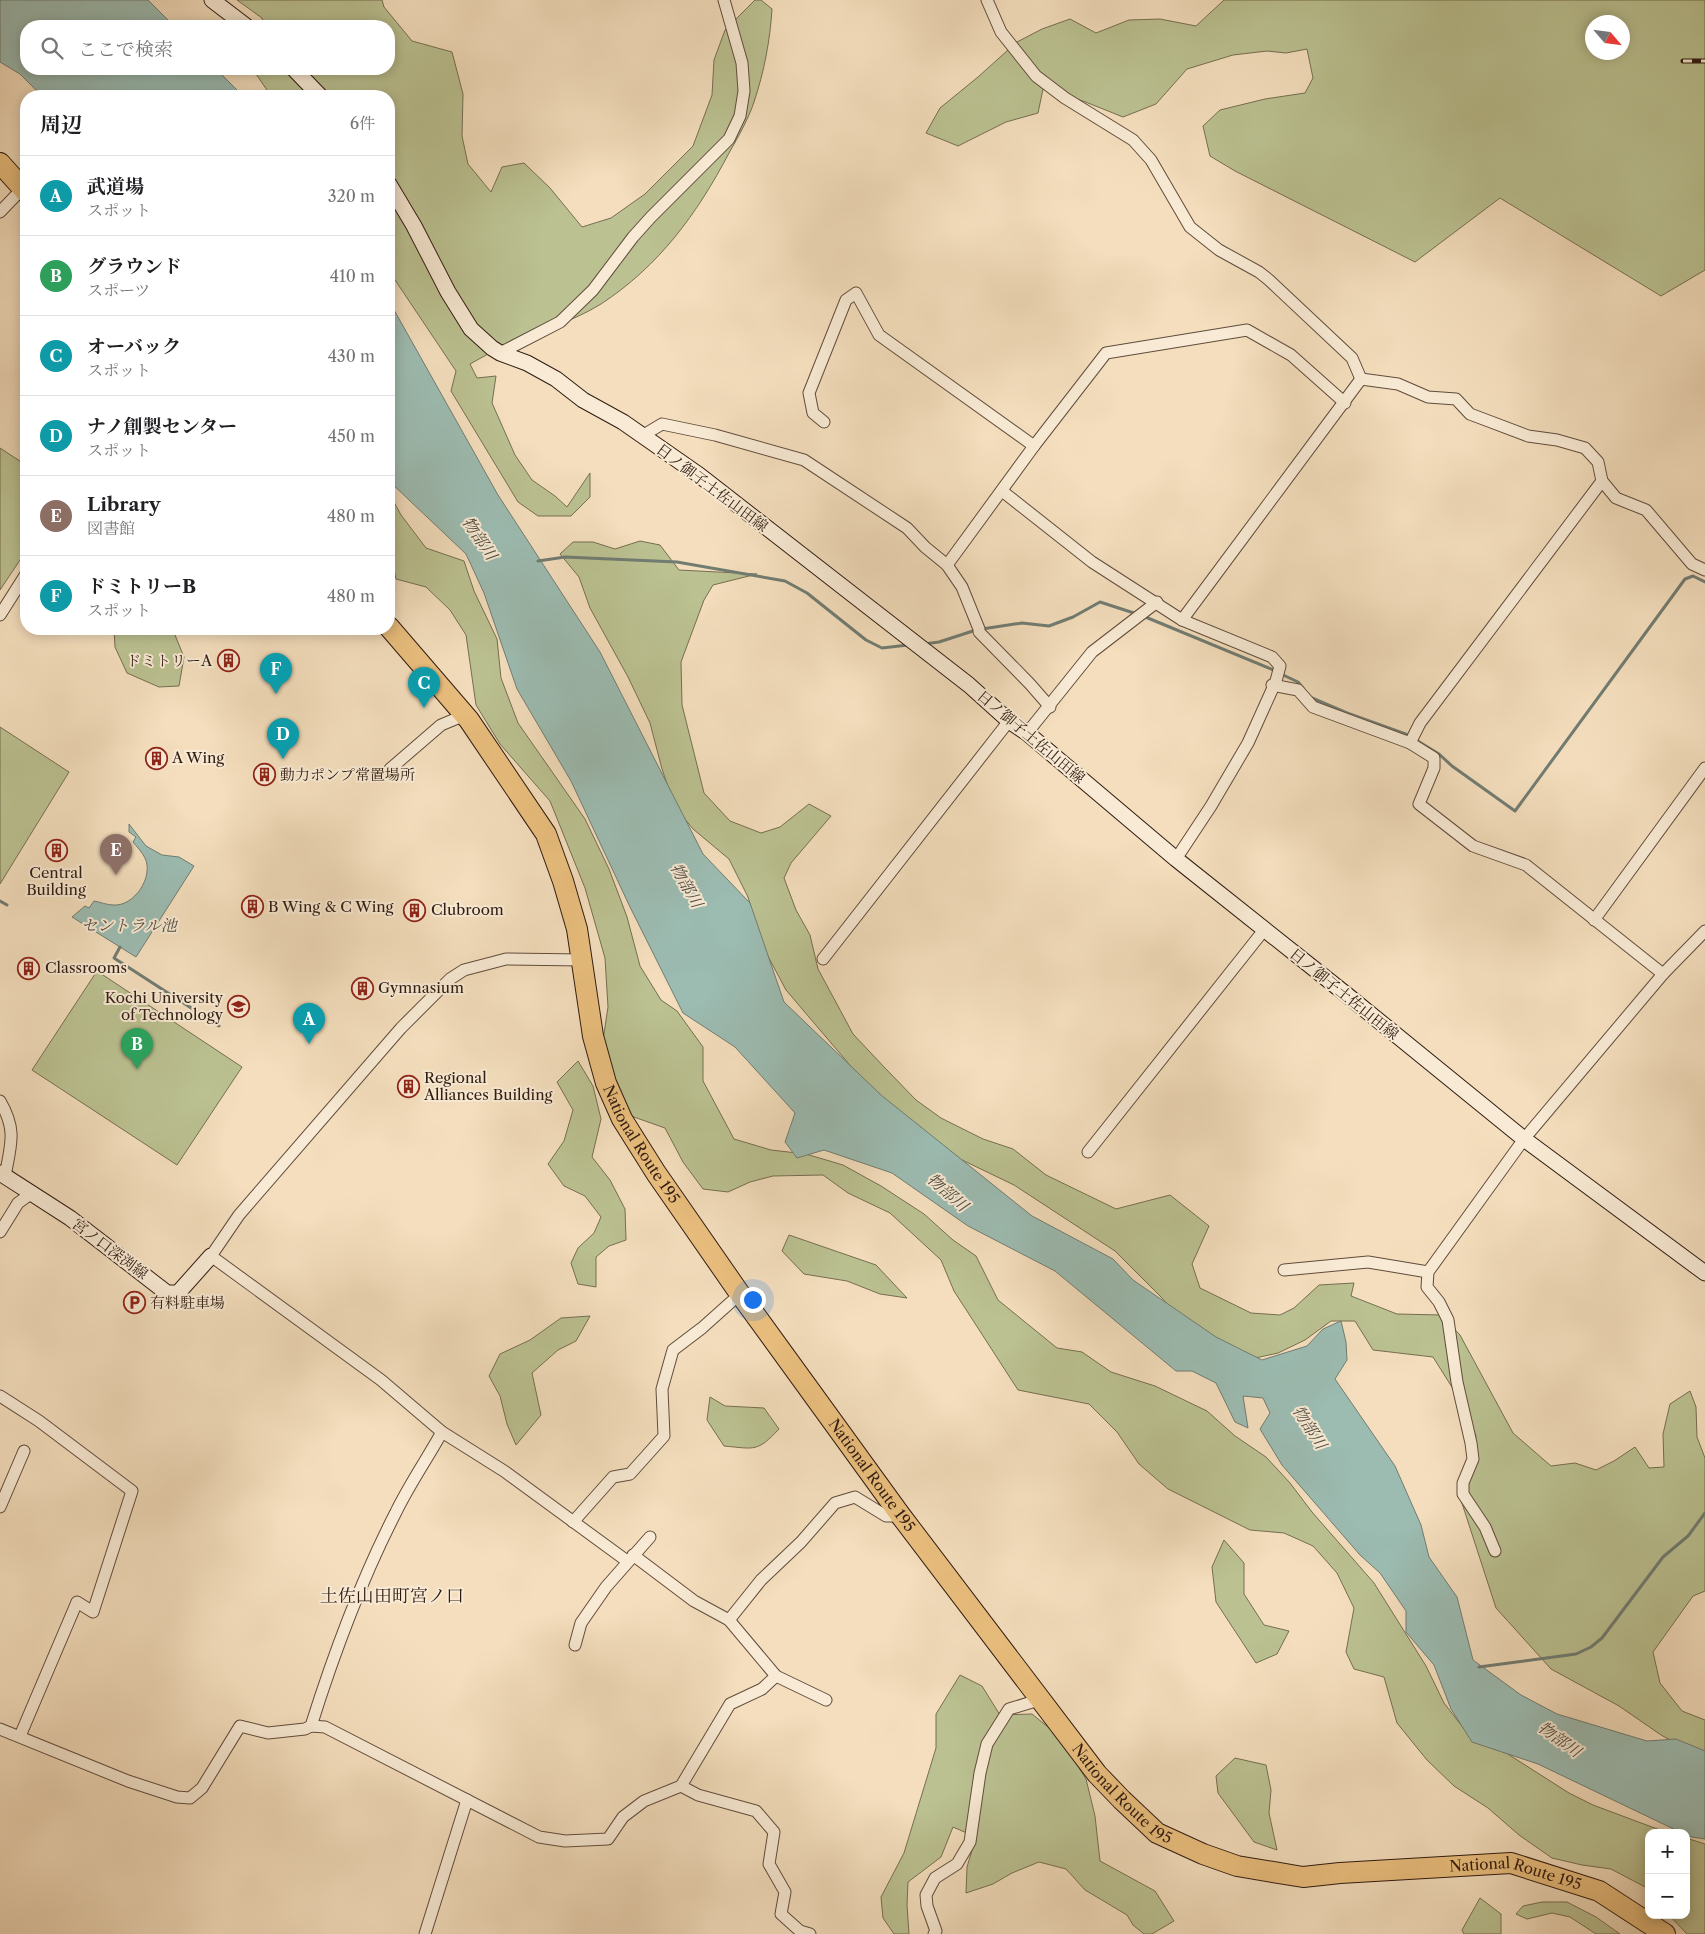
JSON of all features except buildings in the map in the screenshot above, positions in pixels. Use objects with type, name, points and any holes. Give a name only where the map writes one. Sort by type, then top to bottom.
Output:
[{"type":"highway","points":[[0,164],[20,185]]},
{"type":"highway","name":"National Route 195","points":[[395,634],[465,716],[546,834],[563,881],[577,929],[593,1036],[606,1083],[622,1119],[656,1173],[740,1294],[901,1516],[1042,1699],[1097,1774],[1122,1800],[1157,1833],[1203,1854],[1237,1866],[1303,1877],[1340,1873],[1511,1863],[1599,1891],[1666,1934]]},
{"type":"main road","points":[[212,0],[238,20]]},
{"type":"main road","points":[[300,75],[314,90]]},
{"type":"main road","name":"日ノ御子土佐山田線","points":[[395,194],[414,226],[448,292],[471,329],[500,353],[527,363],[556,379],[582,400],[623,422],[699,475],[969,685],[1009,721],[1026,733],[1176,859],[1524,1139],[1705,1273]]},
{"type":"main road","name":"宮ノ口深渕線","points":[[3,1174],[90,1232],[167,1293],[178,1293],[211,1256]]},
{"type":"street","points":[[500,353],[550,329],[560,322],[593,290],[633,237],[651,217],[729,139],[740,116],[744,91],[742,63],[726,6],[734,0]]},
{"type":"street","points":[[987,0],[1001,32],[1036,76],[1065,98],[1133,140],[1151,160],[1190,227],[1219,250],[1259,272],[1269,280],[1352,358],[1361,379]]},
{"type":"street","points":[[0,212],[20,194]]},
{"type":"street","points":[[824,422],[813,413],[810,393],[846,300],[856,293],[879,335],[1034,446]]},
{"type":"street","points":[[947,565],[1034,446],[1106,354],[1247,330],[1291,355],[1345,403]]},
{"type":"street","points":[[1182,620],[1361,379]]},
{"type":"street","points":[[1361,379],[1398,384],[1428,397],[1456,399],[1470,414],[1528,436],[1557,440],[1585,448],[1598,462],[1602,481],[1616,498],[1646,510],[1692,564],[1705,570]]},
{"type":"street","points":[[642,436],[662,424],[715,435],[804,460],[907,528],[925,547],[947,565],[962,587],[979,632],[1050,707]]},
{"type":"street","points":[[1410,743],[1420,723],[1602,481]]},
{"type":"street","points":[[1002,491],[1092,562],[1157,602],[1182,620],[1272,658],[1280,666],[1248,743],[1211,806],[1176,859]]},
{"type":"street","points":[[0,615],[20,583]]},
{"type":"street","points":[[1026,733],[1050,707],[1092,652],[1157,602]]},
{"type":"street","points":[[1274,683],[1298,690],[1313,707],[1410,743],[1434,758],[1434,768],[1419,804],[1473,846],[1526,865],[1663,974]]},
{"type":"street","points":[[390,769],[441,725],[465,716]]},
{"type":"street","points":[[823,959],[1009,721]]},
{"type":"street","points":[[1594,920],[1705,768]]},
{"type":"street","points":[[1088,1152],[1264,930]]},
{"type":"street","points":[[1495,1551],[1485,1527],[1463,1494],[1463,1483],[1473,1459],[1471,1443],[1457,1382],[1448,1320],[1439,1302],[1427,1287],[1428,1272],[1524,1139],[1663,974],[1705,931]]},
{"type":"street","points":[[582,960],[506,959],[464,970],[450,979],[401,1028],[239,1215],[211,1256],[381,1380],[442,1432],[504,1471],[573,1522],[694,1601],[730,1620],[776,1676],[826,1700]]},
{"type":"street","points":[[0,1101],[8,1116],[12,1131],[3,1174]]},
{"type":"street","points":[[0,1232],[18,1203],[32,1193]]},
{"type":"street","points":[[1284,1270],[1368,1262],[1428,1272]]},
{"type":"street","points":[[573,1522],[613,1477],[630,1474],[664,1436],[662,1389],[673,1350],[702,1328],[740,1294]]},
{"type":"street","points":[[0,1396],[39,1421],[132,1491],[93,1612],[77,1602],[20,1736]]},
{"type":"street","points":[[310,1726],[332,1659],[364,1581],[396,1512],[442,1432]]},
{"type":"street","points":[[0,1506],[24,1450]]},
{"type":"street","points":[[730,1620],[761,1580],[800,1542],[835,1503],[855,1497],[886,1516],[901,1516]]},
{"type":"street","points":[[575,1645],[581,1623],[606,1587],[650,1537]]},
{"type":"street","points":[[0,1729],[128,1781],[177,1798],[190,1798],[202,1788],[240,1726],[268,1733],[305,1729],[310,1726],[325,1728],[539,1837],[565,1841],[608,1839],[623,1817],[644,1801],[681,1786],[730,1704],[762,1689],[776,1676]]},
{"type":"street","points":[[934,1934],[936,1932],[927,1906],[926,1895],[935,1878],[957,1864],[970,1842],[980,1773],[987,1744],[1009,1709],[1042,1699]]},
{"type":"street","points":[[681,1786],[698,1795],[756,1811],[774,1832],[768,1864],[785,1892],[781,1914],[800,1931],[810,1934]]},
{"type":"street","points":[[425,1934],[467,1800]]},
{"type":"green space","points":[[237,0],[382,0],[384,7],[395,20],[262,20]]},
{"type":"green space","points":[[755,0],[761,0],[772,9],[764,68],[749,115],[704,197],[690,218],[659,256],[622,289],[589,311],[510,343],[470,364],[477,378],[496,376],[492,403],[515,455],[532,480],[567,507],[590,473],[590,497],[571,516],[538,516],[518,502],[451,391],[456,371],[395,280],[395,90],[267,90],[257,75],[395,75],[395,20],[412,41],[452,52],[463,94],[462,136],[468,164],[491,192],[502,167],[524,163],[550,188],[582,227],[611,218],[645,194],[693,146],[712,95],[714,60],[725,30]]},
{"type":"green space","points":[[1224,0],[1705,0],[1705,270],[1661,296],[1500,198],[1415,262],[1235,171],[1210,156],[1203,126],[1220,110],[1265,99],[1305,93],[1313,78],[1307,49],[1286,53],[1267,51],[1233,55],[1187,69],[1156,104],[1123,117],[1083,101],[1043,89],[1038,113],[1006,122],[958,146],[926,133],[940,108],[1017,42],[1042,29],[1070,19],[1096,33],[1129,20],[1160,19],[1196,26]]},
{"type":"green space","points":[[0,448],[20,461],[20,560],[0,590]]},
{"type":"green space","points":[[395,504],[426,548],[464,561],[474,591],[497,639],[501,678],[518,723],[585,819],[609,869],[627,917],[640,966],[661,1000],[677,1011],[703,1047],[703,1081],[734,1139],[771,1150],[806,1154],[843,1165],[881,1186],[924,1214],[953,1240],[976,1256],[998,1300],[1057,1348],[1082,1352],[1111,1372],[1155,1386],[1207,1411],[1235,1436],[1266,1457],[1374,1583],[1426,1666],[1444,1703],[1465,1730],[1500,1749],[1569,1793],[1593,1805],[1657,1829],[1645,1829],[1645,1887],[1611,1869],[1552,1858],[1519,1835],[1488,1808],[1454,1786],[1427,1760],[1397,1723],[1384,1677],[1354,1669],[1346,1652],[1354,1608],[1337,1573],[1313,1546],[1284,1533],[1250,1530],[1168,1489],[1139,1464],[1117,1432],[1089,1404],[1018,1390],[954,1291],[941,1260],[890,1213],[848,1193],[823,1175],[773,1176],[750,1182],[728,1192],[703,1189],[683,1162],[665,1128],[631,1116],[612,1085],[602,1047],[608,1007],[605,958],[585,888],[550,801],[500,744],[476,705],[466,635],[450,610],[426,587],[396,579]]},
{"type":"green space","points":[[640,541],[660,545],[679,570],[757,574],[713,585],[704,600],[681,662],[682,705],[704,793],[730,821],[761,833],[780,827],[809,804],[831,816],[791,863],[784,878],[796,910],[810,935],[818,969],[853,1034],[916,1100],[941,1118],[983,1139],[1013,1149],[1046,1175],[1116,1209],[1170,1195],[1209,1226],[1192,1264],[1200,1288],[1251,1313],[1280,1315],[1294,1308],[1319,1285],[1354,1283],[1351,1296],[1397,1314],[1441,1315],[1460,1335],[1513,1433],[1551,1466],[1575,1463],[1596,1470],[1635,1447],[1649,1468],[1664,1467],[1663,1434],[1670,1404],[1690,1391],[1696,1407],[1697,1437],[1705,1458],[1705,1591],[1693,1596],[1653,1652],[1660,1683],[1682,1711],[1705,1720],[1705,1759],[1661,1735],[1619,1706],[1551,1669],[1496,1608],[1458,1491],[1476,1436],[1455,1392],[1433,1357],[1373,1350],[1355,1321],[1331,1321],[1305,1340],[1278,1353],[1246,1360],[1174,1312],[1115,1251],[1014,1185],[931,1145],[860,1077],[786,990],[762,945],[748,897],[729,859],[693,829],[675,807],[662,769],[650,723],[628,677],[590,608],[579,577],[560,554],[573,542],[593,542],[615,549]]},
{"type":"green space","points":[[114,635],[175,635],[184,657],[179,686],[159,687],[127,673],[115,647]]},
{"type":"green space","points":[[0,727],[69,772],[0,884]]},
{"type":"green space","points":[[97,971],[242,1067],[177,1165],[32,1070]]},
{"type":"green space","points":[[578,1061],[593,1086],[601,1119],[592,1157],[610,1180],[625,1209],[626,1240],[609,1246],[596,1257],[596,1287],[578,1284],[571,1263],[578,1248],[594,1233],[601,1217],[585,1196],[564,1186],[548,1164],[564,1141],[573,1110],[557,1082]]},
{"type":"green space","points":[[789,1235],[876,1265],[907,1298],[880,1294],[847,1281],[804,1274],[782,1251]]},
{"type":"green space","points":[[590,1316],[576,1341],[558,1350],[532,1373],[541,1415],[516,1445],[507,1424],[500,1396],[489,1376],[500,1354],[530,1340],[561,1318]]},
{"type":"green space","points":[[710,1397],[725,1406],[764,1408],[779,1429],[766,1442],[755,1447],[724,1446],[707,1420]]},
{"type":"green space","points":[[1224,1540],[1244,1563],[1244,1594],[1264,1625],[1289,1631],[1277,1654],[1256,1663],[1216,1602],[1212,1567]]},
{"type":"green space","points":[[960,1675],[982,1686],[1000,1715],[1032,1714],[1059,1736],[1086,1779],[1095,1816],[1100,1861],[1155,1891],[1174,1921],[1152,1934],[1144,1934],[1133,1925],[1127,1915],[1085,1890],[1066,1869],[1039,1862],[1012,1873],[993,1884],[966,1893],[967,1867],[976,1837],[953,1827],[941,1857],[908,1882],[909,1934],[894,1934],[883,1918],[881,1897],[904,1853],[936,1748],[936,1714]]},
{"type":"green space","points":[[1235,1758],[1266,1765],[1271,1790],[1269,1813],[1277,1850],[1254,1842],[1218,1793],[1216,1776]]},
{"type":"green space","points":[[1690,1839],[1705,1844],[1705,1934],[1687,1934],[1673,1919],[1690,1919]]},
{"type":"green space","points":[[1480,1898],[1501,1914],[1501,1934],[1464,1934],[1462,1930]]},
{"type":"green space","points":[[1542,1902],[1567,1902],[1596,1917],[1620,1934],[1596,1934],[1570,1917],[1552,1913],[1527,1919],[1516,1914],[1523,1906]]},
{"type":"water","points":[[0,0],[148,0],[168,20],[20,20],[20,74],[0,62]]},
{"type":"water","points":[[21,75],[222,75],[237,90],[36,90]]},
{"type":"water","name":"物部川","points":[[395,312],[498,495],[600,652],[703,854],[750,903],[784,1002],[881,1095],[1032,1216],[1113,1259],[1133,1280],[1216,1337],[1262,1360],[1307,1346],[1323,1329],[1341,1321],[1346,1342],[1347,1360],[1335,1379],[1395,1466],[1421,1525],[1429,1557],[1457,1597],[1473,1660],[1521,1695],[1557,1714],[1647,1741],[1676,1739],[1705,1751],[1705,1839],[1690,1836],[1690,1829],[1674,1829],[1538,1764],[1472,1742],[1451,1709],[1434,1665],[1406,1632],[1406,1611],[1380,1573],[1360,1555],[1282,1465],[1260,1429],[1270,1413],[1263,1398],[1243,1396],[1248,1428],[1235,1422],[1216,1383],[1192,1371],[1176,1371],[1055,1271],[968,1226],[892,1173],[824,1150],[797,1158],[785,1142],[795,1113],[735,1047],[683,1013],[630,907],[571,781],[517,689],[484,593],[466,554],[395,487]]},
{"type":"water","name":"セントラル池","points":[[129,824],[146,846],[162,855],[179,857],[194,866],[136,957],[72,917],[85,906],[89,908],[94,901],[111,905],[121,904],[135,896],[140,889],[147,874],[147,866],[144,856],[133,842],[136,837],[129,832]]},
{"type":"waterway","points":[[538,561],[565,557],[677,562],[785,581],[807,593],[866,640],[882,648],[908,645]]},
{"type":"waterway","points":[[1416,740],[1439,754],[1452,766],[1515,811],[1685,579],[1693,576],[1705,582]]},
{"type":"waterway","points":[[982,629],[1022,623],[1049,626],[1073,617],[1100,602],[1137,614]]},
{"type":"waterway","points":[[1143,616],[1276,671]]},
{"type":"waterway","points":[[924,644],[939,642],[976,630]]},
{"type":"waterway","points":[[1281,674],[1298,682],[1303,688]]},
{"type":"waterway","points":[[1312,698],[1411,736]]},
{"type":"waterway","points":[[0,901],[7,905]]},
{"type":"waterway","points":[[120,947],[114,958],[219,1026]]},
{"type":"waterway","points":[[1479,1667],[1576,1654],[1591,1647],[1602,1638],[1663,1557],[1688,1536],[1705,1513]]},
{"type":"railway","points":[[1683,61],[1705,61]]},
{"type":"place","name":"ドミトリーA","points":[[228,661]]},
{"type":"place","name":"ドミトリーB","points":[[276,694]]},
{"type":"place","name":"オーバック","points":[[424,708]]},
{"type":"place","name":"A Wing","points":[[156,758]]},
{"type":"place","name":"ナノ創製センター","points":[[283,759]]},
{"type":"place","name":"動力ポンプ常置場所","points":[[264,775]]},
{"type":"place","name":"Central Building","points":[[56,850]]},
{"type":"place","name":"Library","points":[[116,875]]},
{"type":"place","name":"B Wing & C Wing","points":[[252,907]]},
{"type":"place","name":"Clubroom","points":[[415,910]]},
{"type":"place","name":"Classrooms","points":[[29,968]]},
{"type":"place","name":"Gymnasium","points":[[362,988]]},
{"type":"place","name":"Kochi University of Technology","points":[[239,1007]]},
{"type":"place","name":"武道場","points":[[309,1044]]},
{"type":"place","name":"グラウンド","points":[[137,1069]]},
{"type":"place","name":"Regional Alliances Building","points":[[408,1087]]},
{"type":"place","name":"有料駐車場","points":[[134,1303]]},
{"type":"district","name":"土佐山田町宮ノ口","points":[[392,1596]]}]
